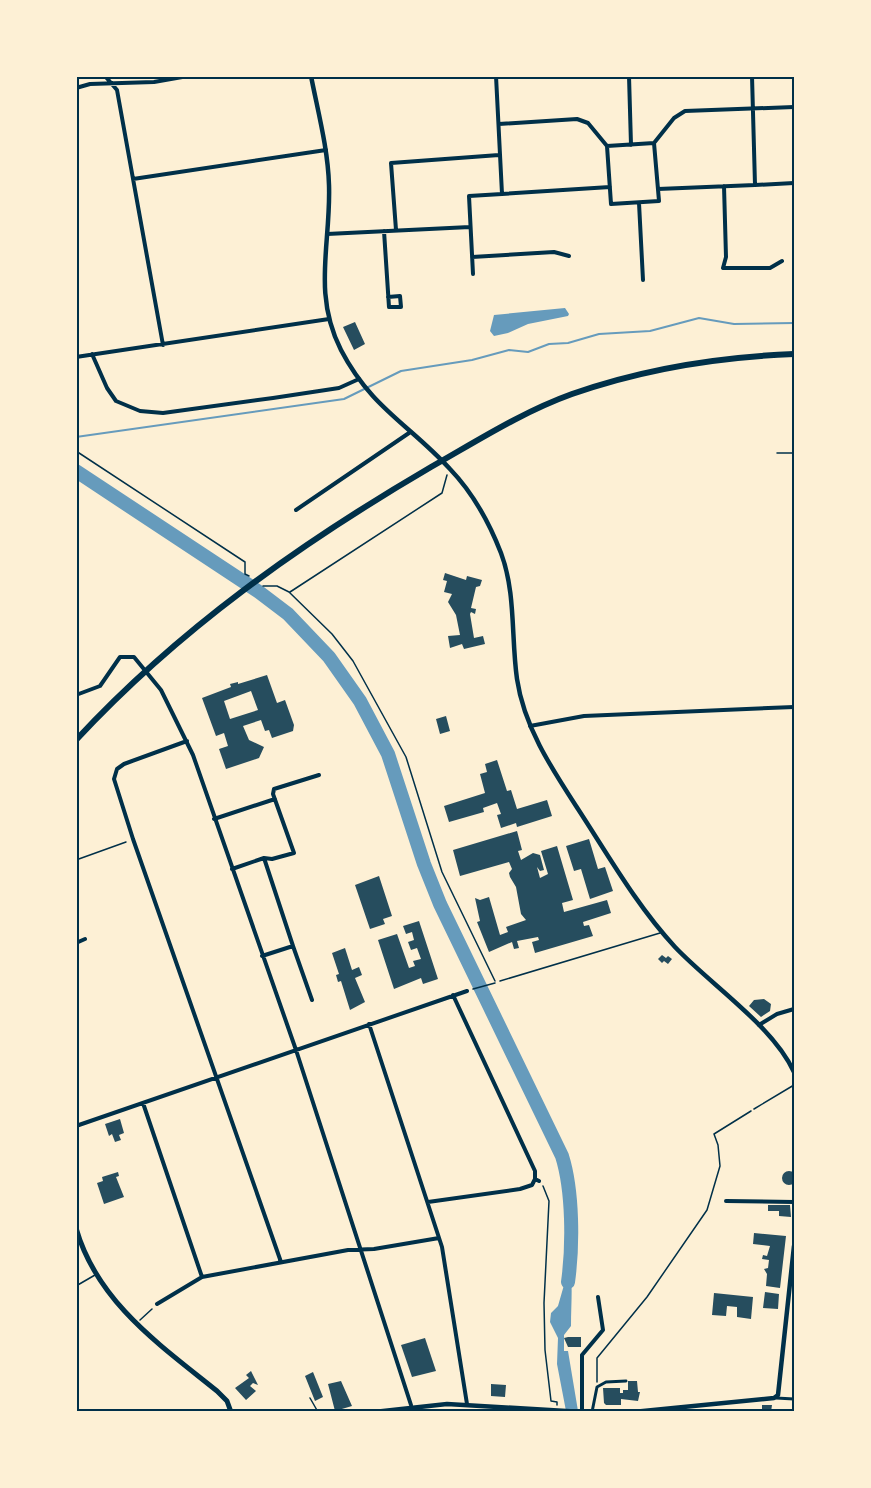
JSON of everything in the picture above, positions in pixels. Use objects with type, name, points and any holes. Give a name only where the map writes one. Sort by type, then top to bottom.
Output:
[{"type":"main road","points":[[76,740],[147,669],[261,576],[353,514],[541,406],[600,385],[679,366],[795,354]]},
{"type":"main road","points":[[76,1228],[95,1275],[107,1293],[136,1323],[217,1391],[226,1401],[231,1412]]},
{"type":"street","points":[[105,76],[117,90],[163,345]]},
{"type":"street","points":[[76,88],[109,82],[188,76]]},
{"type":"street","points":[[311,76],[326,150],[329,183],[327,234],[323,263],[324,293],[329,319],[342,352],[368,392],[410,434],[450,469],[484,513],[505,566],[512,600],[517,679],[531,726],[540,746],[577,808],[662,932],[686,959],[759,1025],[793,1066],[795,1072]]},
{"type":"street","points":[[496,76],[502,194]]},
{"type":"street","points":[[629,76],[631,145]]},
{"type":"street","points":[[752,76],[755,185]]},
{"type":"street","points":[[499,124],[577,119],[588,123],[607,146],[611,204],[659,201],[654,143],[675,118],[685,111],[795,107]]},
{"type":"street","points":[[607,146],[654,143]]},
{"type":"street","points":[[133,179],[326,150]]},
{"type":"street","points":[[396,230],[391,163],[500,154]]},
{"type":"street","points":[[658,189],[795,183]]},
{"type":"street","points":[[724,186],[726,257],[723,268],[770,268],[782,261]]},
{"type":"street","points":[[473,274],[469,196],[610,187]]},
{"type":"street","points":[[639,202],[643,280]]},
{"type":"street","points":[[327,234],[471,227]]},
{"type":"street","points":[[384,231],[388,297]]},
{"type":"street","points":[[472,257],[554,252],[568,256]]},
{"type":"street","points":[[76,357],[329,319]]},
{"type":"street","points":[[92,354],[107,388],[117,401],[140,411],[163,413],[273,398],[339,388],[359,379]]},
{"type":"street","points":[[296,510],[410,434]]},
{"type":"street","points":[[76,695],[100,686],[117,660],[123,656],[137,658],[147,669],[187,741],[296,1050],[411,1406]]},
{"type":"street","points":[[531,726],[584,716],[795,707]]},
{"type":"street","points":[[187,741],[124,764],[117,770],[114,778],[133,839],[218,1076],[281,1262]]},
{"type":"street","points":[[232,869],[264,858],[272,860],[294,853],[273,792],[276,788],[318,775]]},
{"type":"street","points":[[214,819],[275,799]]},
{"type":"street","points":[[264,858],[312,1000]]},
{"type":"street","points":[[76,943],[85,939]]},
{"type":"street","points":[[262,956],[294,946]]},
{"type":"street","points":[[76,1126],[467,991]]},
{"type":"street","points":[[428,1202],[520,1189],[532,1185],[537,1180],[535,1171],[453,995]]},
{"type":"street","points":[[759,1025],[777,1014],[795,1009]]},
{"type":"street","points":[[369,1024],[439,1238],[448,1278],[467,1404]]},
{"type":"street","points":[[143,1103],[202,1277]]},
{"type":"street","points":[[726,1201],[795,1202]]},
{"type":"street","points":[[157,1304],[202,1277],[348,1250],[362,1250],[439,1238]]},
{"type":"street","points":[[774,1398],[780,1391],[795,1246]]},
{"type":"street","points":[[374,1412],[420,1405],[467,1404],[581,1411],[582,1355],[603,1330],[598,1297]]},
{"type":"street","points":[[592,1412],[597,1388],[606,1382],[626,1380]]},
{"type":"street","points":[[633,1412],[705,1408],[774,1398],[795,1399]]},
{"type":"street","points":[[420,1405],[420,1412]]},
{"type":"lane","points":[[777,453],[795,453]]},
{"type":"lane","points":[[500,981],[662,932]]},
{"type":"lane","points":[[754,1109],[795,1085]]},
{"type":"lane","points":[[76,1286],[95,1275]]},
{"type":"lane","points":[[310,1398],[318,1412]]},
{"type":"path","points":[[76,451],[245,562],[245,574]]},
{"type":"path","points":[[289,592],[442,493],[450,469]]},
{"type":"path","points":[[264,588],[277,586],[289,592],[332,634],[353,661],[406,757],[442,872],[494,983],[467,991]]},
{"type":"path","points":[[76,860],[133,839]]},
{"type":"path","points":[[597,1388],[597,1358],[647,1297],[707,1210],[720,1166],[714,1134],[754,1109]]},
{"type":"path","points":[[537,1180],[546,1191],[549,1201],[544,1303],[545,1350],[551,1401],[557,1402],[557,1409]]},
{"type":"path","points":[[136,1323],[157,1304]]},
{"type":"water","points":[[565,308],[568,316],[528,324],[508,333],[494,336],[490,331],[494,315]]},
{"type":"water","points":[[570,1264],[571,1326],[564,1335],[564,1351],[568,1351],[578,1411],[566,1411],[557,1364],[558,1338],[550,1322],[551,1313],[558,1306]]},
{"type":"building","points":[[355,322],[365,344],[354,350],[343,327]]},
{"type":"building","points":[[445,573],[466,580],[467,576],[482,580],[480,586],[476,587],[471,608],[476,609],[475,614],[471,612],[470,614],[474,638],[483,636],[485,644],[464,649],[462,644],[450,648],[448,636],[460,635],[456,615],[448,602],[452,594],[444,592],[447,581],[443,580]]},
{"type":"building","points":[[267,675],[277,703],[285,700],[294,725],[293,731],[272,738],[269,730],[265,731],[261,720],[243,726],[249,740],[264,747],[259,758],[226,769],[219,749],[228,746],[224,733],[216,736],[202,698],[231,687],[230,684],[238,682],[238,684]],"holes":[[[251,691],[258,710],[230,719],[224,701]]]},
{"type":"building","points":[[446,716],[450,731],[440,734],[436,719]]},
{"type":"building","points":[[497,760],[507,791],[511,790],[517,809],[547,800],[552,816],[517,827],[516,823],[501,828],[497,815],[501,814],[497,803],[483,808],[484,812],[449,822],[444,806],[485,793],[480,774],[487,772],[485,764]]},
{"type":"building","points":[[517,831],[522,850],[518,851],[521,860],[533,853],[540,855],[544,870],[540,871],[537,867],[540,878],[548,874],[541,851],[557,846],[573,900],[562,903],[564,912],[607,900],[611,913],[583,922],[584,926],[589,925],[593,936],[535,953],[532,942],[539,940],[538,937],[517,941],[519,948],[514,949],[512,942],[489,952],[477,922],[480,921],[475,898],[480,900],[489,897],[500,935],[508,932],[506,927],[526,920],[521,914],[516,887],[510,877],[509,873],[512,869],[509,862],[460,876],[453,850]]},
{"type":"building","points":[[589,839],[598,869],[605,867],[613,891],[590,899],[581,869],[574,871],[566,846]]},
{"type":"building","points":[[379,876],[392,916],[383,919],[385,924],[370,929],[355,885]]},
{"type":"building","points":[[419,921],[438,979],[423,984],[421,978],[394,989],[378,940],[397,934],[409,968],[415,966],[413,961],[421,959],[417,948],[411,950],[408,942],[414,940],[412,932],[406,934],[403,926]]},
{"type":"building","points":[[345,948],[352,970],[359,967],[362,975],[355,978],[365,1002],[350,1010],[341,981],[338,982],[336,975],[339,974],[332,953]]},
{"type":"building","points":[[662,955],[672,959],[668,964],[658,959]]},
{"type":"building","points":[[764,999],[771,1004],[770,1011],[761,1017],[749,1006],[754,1000]]},
{"type":"building","points":[[120,1119],[124,1133],[119,1135],[121,1140],[115,1142],[112,1134],[109,1136],[105,1124]]},
{"type":"building","points":[[789,1171],[794,1173],[796,1178],[794,1183],[789,1185],[784,1183],[782,1178],[784,1173]]},
{"type":"building","points":[[118,1172],[119,1176],[116,1177],[124,1197],[104,1204],[97,1183],[103,1181],[102,1177]]},
{"type":"building","points":[[768,1205],[790,1205],[791,1217],[779,1216],[779,1211],[768,1211]]},
{"type":"building","points":[[754,1233],[786,1236],[780,1288],[766,1286],[767,1274],[764,1269],[768,1268],[769,1260],[762,1259],[763,1255],[767,1256],[770,1246],[753,1244]]},
{"type":"building","points":[[765,1292],[779,1294],[778,1309],[763,1308]]},
{"type":"building","points":[[714,1293],[753,1297],[751,1319],[737,1317],[737,1307],[727,1306],[726,1316],[712,1315]]},
{"type":"building","points":[[581,1337],[581,1347],[568,1347],[564,1338]]},
{"type":"building","points":[[425,1338],[436,1371],[412,1377],[401,1345]]},
{"type":"building","points":[[251,1371],[258,1385],[253,1383],[250,1386],[256,1391],[246,1400],[235,1388],[249,1378],[246,1375]]},
{"type":"building","points":[[313,1372],[323,1397],[315,1401],[305,1376]]},
{"type":"building","points":[[341,1381],[352,1406],[335,1411],[328,1384]]},
{"type":"building","points":[[628,1381],[637,1381],[638,1392],[640,1392],[638,1401],[621,1399],[621,1405],[604,1403],[603,1388],[620,1388],[620,1393],[623,1393],[623,1390],[628,1390]]},
{"type":"building","points":[[491,1384],[506,1385],[505,1397],[491,1396]]},
{"type":"building","points":[[762,1405],[772,1405],[771,1412],[762,1412]]},
{"type":"waterway","points":[[76,437],[344,399],[401,371],[472,360],[509,350],[528,352],[549,344],[568,343],[599,334],[650,331],[699,318],[734,324],[794,323]]},
{"type":"waterway","points":[[76,471],[259,592],[288,614],[329,657],[360,701],[388,754],[424,864],[440,904],[562,1156],[566,1170],[571,1219],[568,1282]]}]
